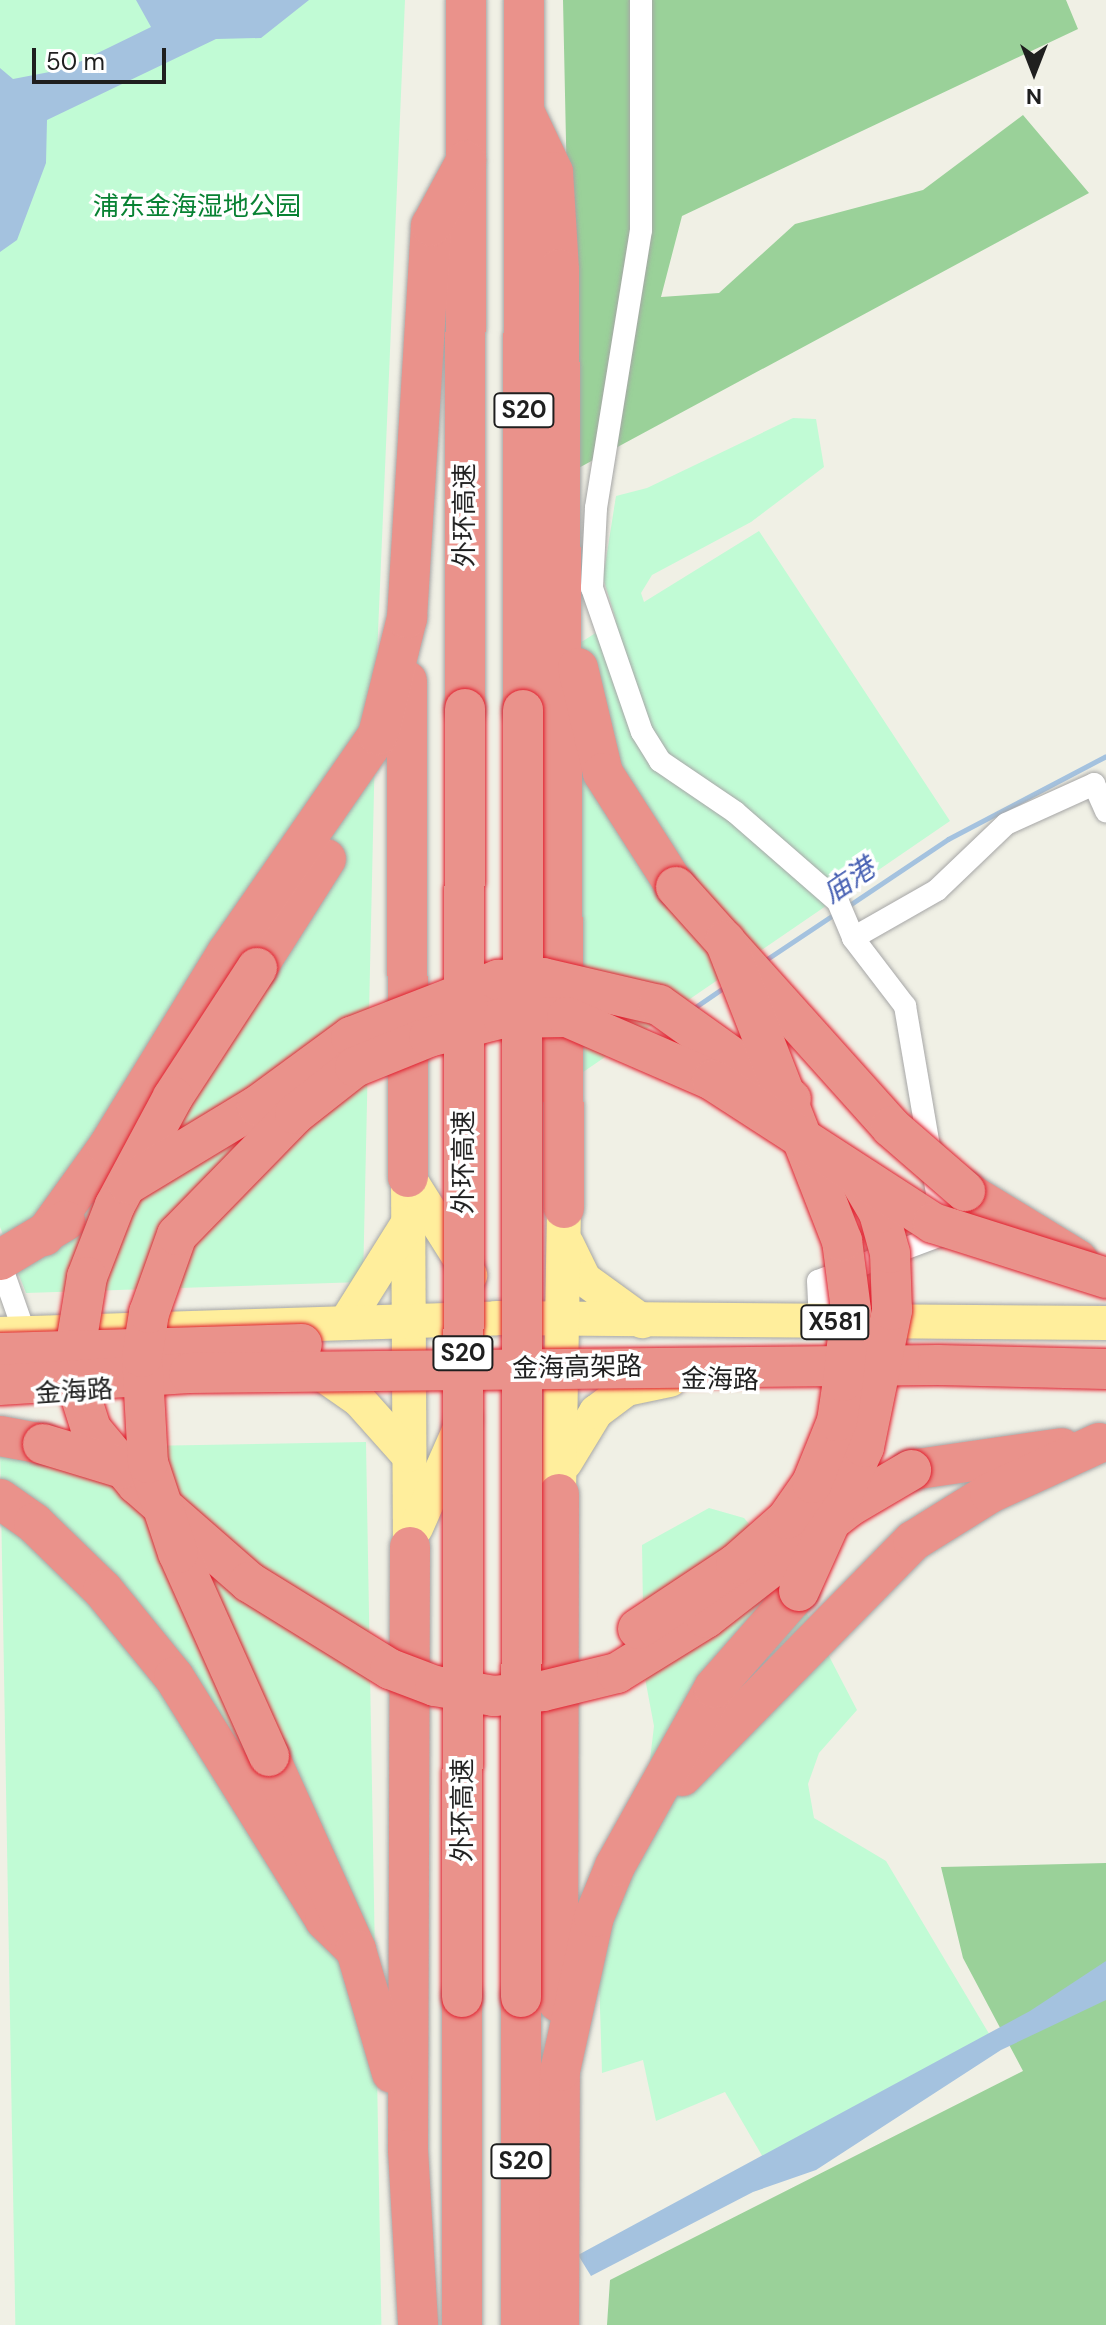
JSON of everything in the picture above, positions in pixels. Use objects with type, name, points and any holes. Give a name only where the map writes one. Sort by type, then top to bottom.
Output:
[{"type":"highway","name":"外环高速","points":[[462,2325],[466,0]]},
{"type":"highway","name":"S20","points":[[521,2325],[524,0]]},
{"type":"highway","points":[[524,111],[553,172],[561,565],[564,1223]]},
{"type":"highway","points":[[44,1236],[242,960],[353,812],[372,774],[378,735],[401,662],[431,226],[466,161]]},
{"type":"highway","points":[[561,565],[603,773],[676,887],[891,1127],[965,1191],[1106,1277]]},
{"type":"highway","points":[[401,662],[408,688],[408,1177]]},
{"type":"highway","points":[[0,1436],[96,1457],[138,1475],[391,1645],[487,1673],[557,1669],[597,1656],[736,1564],[787,1519],[812,1483],[837,1421],[851,1310],[838,1229],[725,941]]},
{"type":"highway","points":[[242,960],[115,1205],[87,1277],[72,1369],[91,1429],[155,1501],[249,1582],[390,1669],[435,1686],[494,1696],[617,1673],[706,1618],[850,1506],[911,1470],[1102,1442]]},
{"type":"highway","points":[[0,1262],[257,1106],[351,1037],[498,980],[543,978],[659,1005],[743,1060],[831,1132],[879,1213],[890,1253],[892,1310],[864,1447],[799,1591],[714,1688],[652,1807],[615,1866],[594,1917],[565,2037],[559,2106],[559,2325]]},
{"type":"highway","points":[[408,2150],[397,2119],[384,2031],[356,1950],[256,1770],[148,1463],[142,1357],[149,1313],[177,1235],[295,1114],[355,1067],[429,1037],[503,1018],[567,1017],[712,1080],[933,1223],[1106,1277]]},
{"type":"highway","name":"金海高架路","points":[[8,1339],[188,1344],[1106,1346]]},
{"type":"highway","name":"金海高架路","points":[[0,1385],[189,1373],[924,1365],[1106,1369]]},
{"type":"highway","points":[[652,1807],[913,1541],[990,1493],[1102,1442]]},
{"type":"highway","points":[[561,1480],[558,2011],[565,2037]]},
{"type":"highway","points":[[0,1499],[103,1590],[256,1770]]},
{"type":"highway","points":[[410,1547],[408,2150],[418,2325]]},
{"type":"main road","points":[[408,1177],[408,1223],[423,1322],[421,1378],[408,1455],[410,1547]]},
{"type":"main road","points":[[408,1177],[496,1318],[511,1349],[557,1379]]},
{"type":"main road","points":[[346,1322],[408,1223]]},
{"type":"main road","points":[[421,1378],[471,1349],[564,1223]]},
{"type":"main road","points":[[561,1480],[556,1321],[564,1223]]},
{"type":"main road","points":[[564,1223],[584,1279],[642,1321]]},
{"type":"main road","name":"X581","points":[[8,1339],[346,1322],[496,1318],[556,1321],[1106,1323]]},
{"type":"main road","points":[[410,1547],[472,1402],[493,1379],[511,1349],[556,1321]]},
{"type":"main road","points":[[423,1322],[471,1349],[561,1480]]},
{"type":"main road","points":[[322,1374],[359,1400],[408,1455]]},
{"type":"main road","name":"金海路","points":[[0,1398],[322,1374],[1106,1387]]},
{"type":"main road","points":[[561,1480],[596,1412],[626,1389],[678,1379]]},
{"type":"street","points":[[641,0],[641,230],[596,508],[592,588],[642,732],[660,761],[735,812],[846,920],[905,1006],[944,1234],[818,1281],[820,1322]]},
{"type":"street","points":[[846,920],[937,890],[1006,824],[1094,784],[1106,811]]},
{"type":"street","points":[[0,1262],[8,1339]]},
{"type":"green space","name":"浦东金海湿地公园","points":[[0,0],[405,0],[377,656],[363,1282],[26,1293],[0,1227]]},
{"type":"green space","points":[[563,0],[1066,0],[1078,29],[682,216],[661,297],[719,293],[795,224],[923,190],[1023,115],[1089,193],[573,471]]},
{"type":"green space","points":[[793,418],[816,419],[824,467],[751,522],[652,575],[641,593],[644,602],[759,531],[950,821],[570,1081],[572,648],[616,620],[603,578],[616,496],[647,488]]},
{"type":"green space","points":[[366,1442],[381,2325],[15,2325],[0,1448]]},
{"type":"green space","points":[[709,1508],[744,1518],[777,1556],[857,1710],[819,1753],[808,1784],[814,1818],[886,1861],[991,2037],[764,2159],[725,2092],[656,2121],[643,2060],[602,2073],[596,1878],[638,1862],[654,1726],[644,1673],[642,1545]]},
{"type":"green space","points":[[1106,1863],[1106,2325],[607,2325],[610,2280],[1023,2071],[963,1958],[941,1867]]},
{"type":"water","points":[[136,0],[309,0],[261,38],[216,39],[47,120],[46,163],[17,240],[0,252],[0,68],[13,79],[65,69],[151,27]]},
{"type":"water","points":[[1106,1961],[1106,2000],[1001,2050],[816,2170],[753,2192],[591,2276],[578,2255],[1030,2011]]},
{"type":"waterway","name":"庙港","points":[[848,906],[948,839],[1106,756]]},
{"type":"waterway","name":"庙港","points":[[764,961],[836,913]]},
{"type":"waterway","name":"庙港","points":[[691,1010],[726,986]]}]
